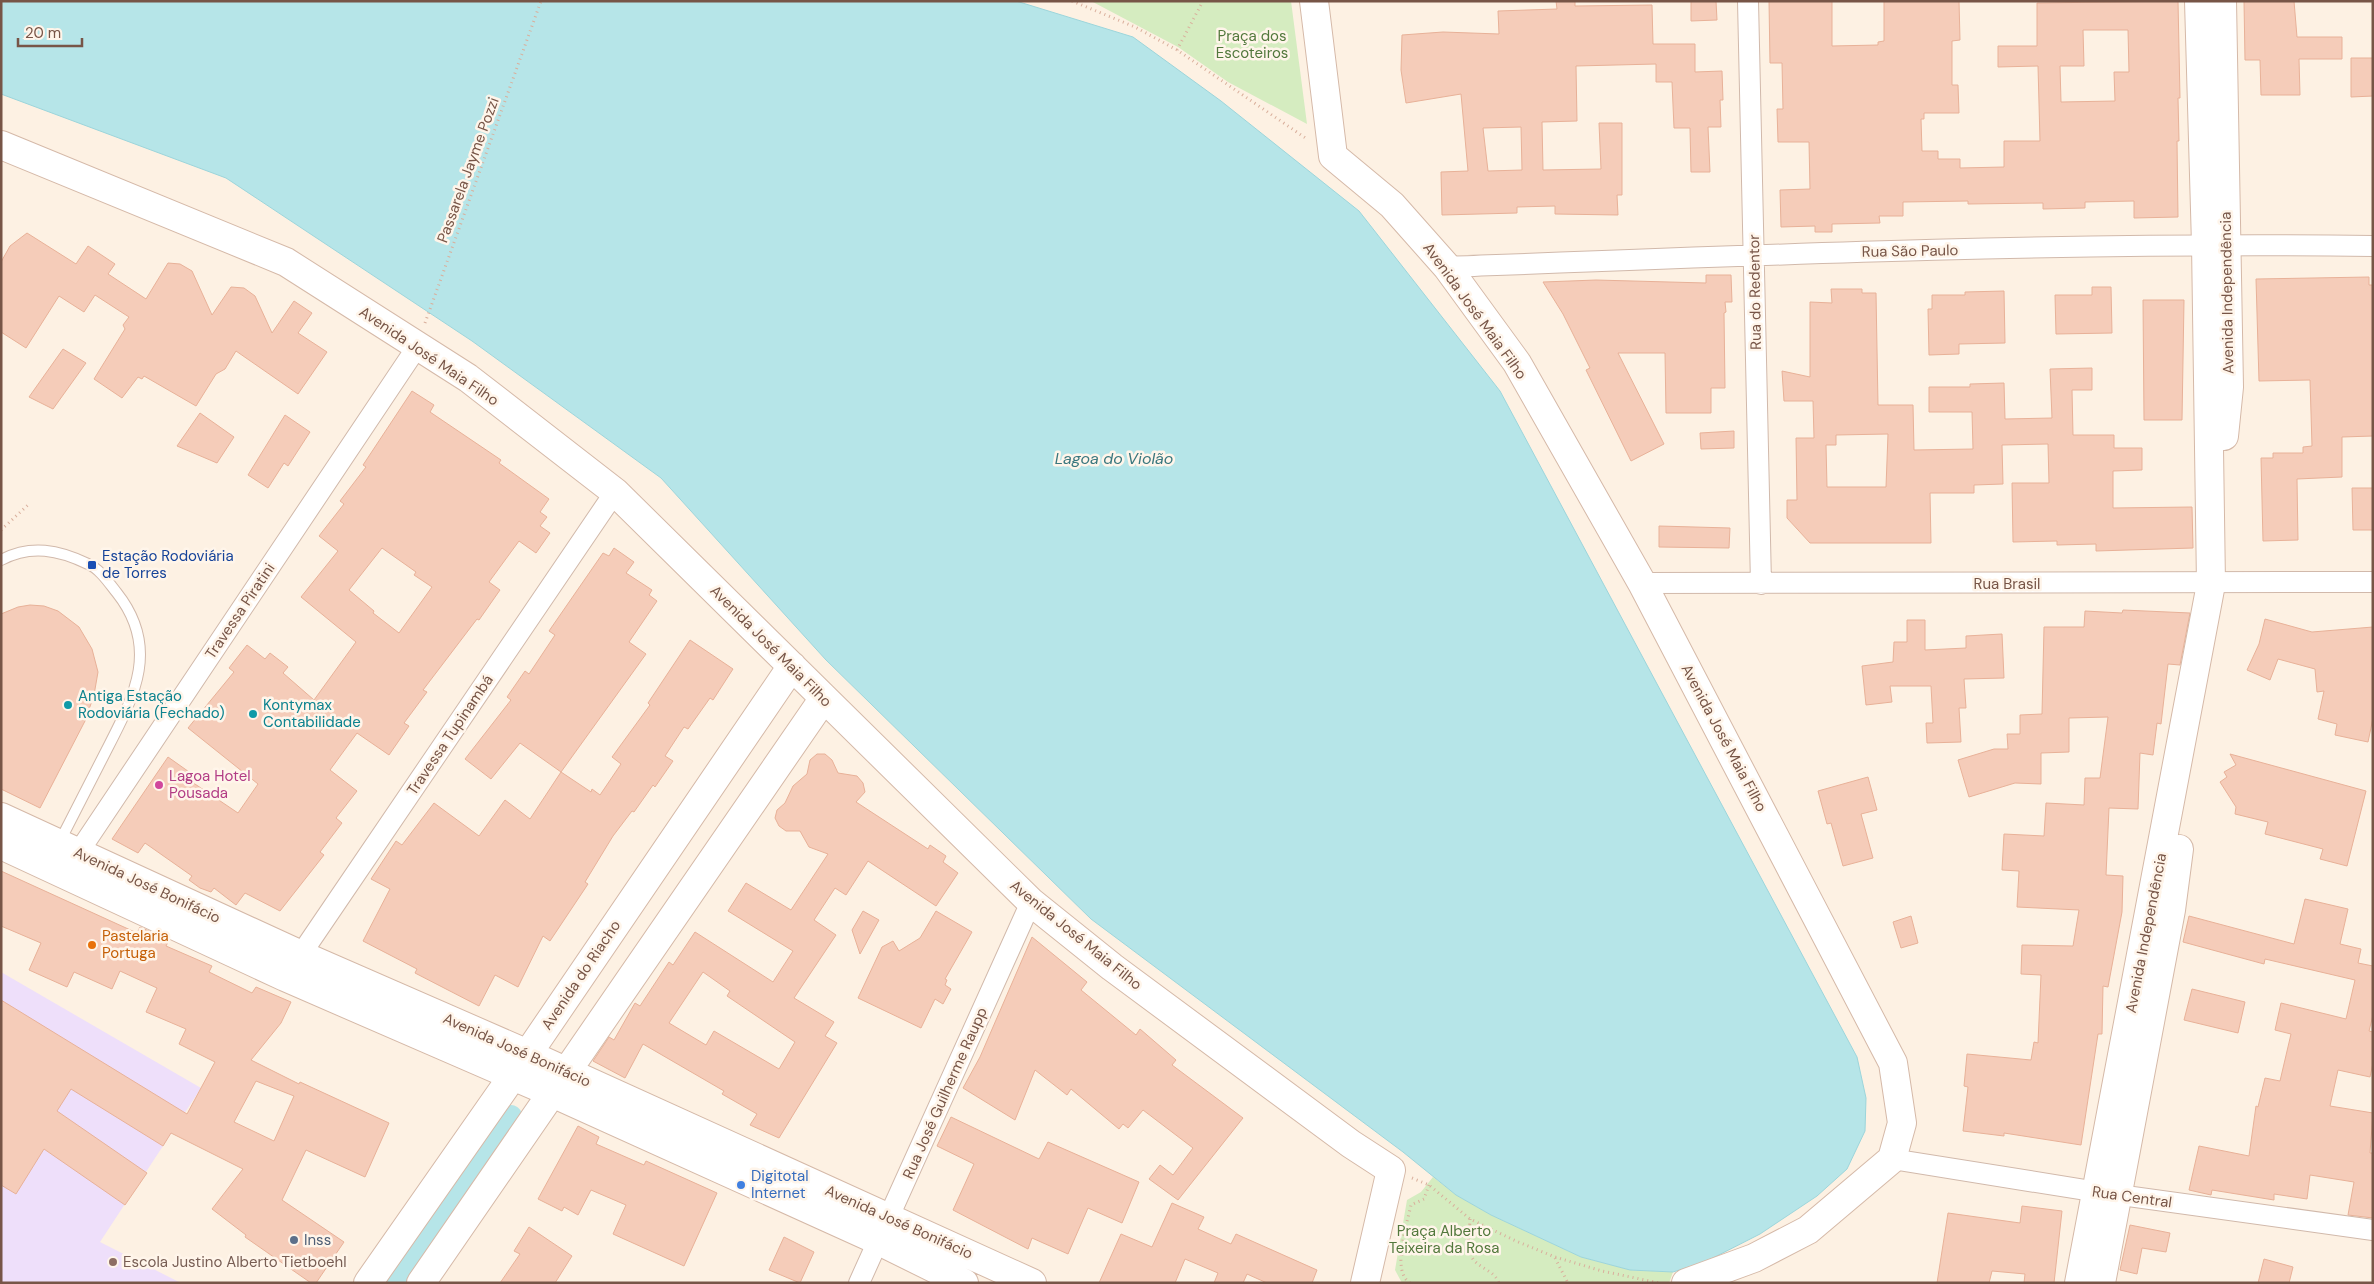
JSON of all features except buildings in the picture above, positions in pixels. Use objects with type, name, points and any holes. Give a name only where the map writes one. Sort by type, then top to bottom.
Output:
[{"type":"street","points":[[1314,1],[1333,156]]},
{"type":"street","name":"Rua do Redentor","points":[[1748,1],[1761,584]]},
{"type":"street","name":"Avenida Independência","points":[[2079,1283],[2107,1193],[2161,908],[2210,584],[2218,387],[2216,244],[2212,52],[2200,1]]},
{"type":"street","name":"Avenida Independência","points":[[2212,52],[2222,1]]},
{"type":"street","name":"Avenida José Maia Filho","points":[[1,145],[286,262],[468,378],[615,492],[1031,902],[1120,973],[1351,1144],[1391,1170]]},
{"type":"street","name":"Avenida José Maia Filho","points":[[1333,156],[1392,205],[1446,267],[1517,363],[1642,583],[1893,1063],[1902,1123],[1892,1159]]},
{"type":"street","name":"Rua São Paulo","points":[[1446,267],[1754,255],[2216,244],[2373,246]]},
{"type":"street","name":"Travessa Piratini","points":[[58,858],[417,347]]},
{"type":"street","name":"Travessa Tupinambá","points":[[285,977],[615,492]]},
{"type":"street","name":"Rua Brasil","points":[[1642,583],[2210,584],[2373,582]]},
{"type":"street","name":"Avenida do Riacho","points":[[368,1283],[528,1054],[792,666]]},
{"type":"street","points":[[421,1283],[824,698]]},
{"type":"street","name":"Avenida José Bonifácio","points":[[1,817],[58,858],[285,977],[381,1005],[528,1054],[558,1082]]},
{"type":"street","name":"Avenida José Bonifácio","points":[[1,845],[58,858],[301,955],[381,1005],[512,1077],[558,1082],[883,1229],[1032,1283]]},
{"type":"street","name":"Rua José Guilherme Raupp","points":[[859,1283],[1031,902]]},
{"type":"street","points":[[1686,1283],[1754,1258],[1808,1230],[1892,1159]]},
{"type":"street","name":"Rua Central","points":[[1892,1159],[2107,1193],[2373,1230]]},
{"type":"street","points":[[1365,1283],[1391,1170]]},
{"type":"street","name":"Avenida Independência","points":[[2101,1283],[2107,1193]]},
{"type":"street","name":"Avenida José Bonifácio","points":[[883,1229],[964,1283]]},
{"type":"lane","points":[[1,560],[29,550],[51,550],[92,565],[122,599],[139,639],[140,663],[132,700],[58,858]]},
{"type":"path","name":"Passarela Jayme Pozzi","points":[[417,347],[541,1]]},
{"type":"path","points":[[1072,1],[1135,27],[1177,50],[1333,156]]},
{"type":"path","points":[[1177,50],[1203,1]]},
{"type":"path","points":[[1,530],[29,504]]},
{"type":"path","points":[[1391,1170],[1429,1185],[1470,1218],[1554,1257],[1602,1271],[1659,1283]]},
{"type":"path","points":[[1410,1283],[1404,1279],[1400,1265],[1411,1205],[1424,1199],[1429,1185]]},
{"type":"path","points":[[1470,1218],[1469,1247],[1473,1259],[1496,1276],[1499,1283]]},
{"type":"path","points":[[1554,1257],[1568,1282]]},
{"type":"shaded area","points":[[1,972],[201,1088],[100,1242],[181,1283],[1,1283]]},
{"type":"green space","name":"Praça dos Escoteiros","points":[[1091,1],[1291,1],[1307,124],[1228,82],[1178,47]]},
{"type":"green space","name":"Praça Alberto Teixeira da Rosa","points":[[1433,1177],[1456,1195],[1491,1215],[1581,1257],[1630,1270],[1673,1272],[1669,1283],[1402,1283],[1395,1270],[1407,1200],[1421,1192]]},
{"type":"water","name":"Lagoa do Violão","points":[[1,1],[1016,1],[1133,37],[1221,101],[1359,211],[1500,391],[1857,1057],[1866,1098],[1865,1131],[1847,1169],[1817,1196],[1760,1234],[1705,1262],[1673,1272],[1630,1270],[1581,1257],[1491,1215],[1456,1195],[1403,1152],[1091,919],[826,660],[661,478],[472,341],[226,178],[1,94]]},
{"type":"waterway","points":[[396,1283],[511,1116]]},
{"type":"place","name":"Estação Rodoviária de Torres","points":[[92,565]]},
{"type":"place","name":"Antiga Estação Rodoviária (Fechado)","points":[[68,705]]},
{"type":"place","name":"Kontymax Contabilidade","points":[[253,714]]},
{"type":"place","name":"Lagoa Hotel Pousada","points":[[159,785]]},
{"type":"place","name":"Pastelaria Portuga","points":[[92,945]]},
{"type":"place","name":"Digitotal Internet","points":[[741,1185]]},
{"type":"place","name":"Inss","points":[[294,1240]]},
{"type":"place","name":"Escola Justino Alberto Tietboehl","points":[[113,1262]]}]
